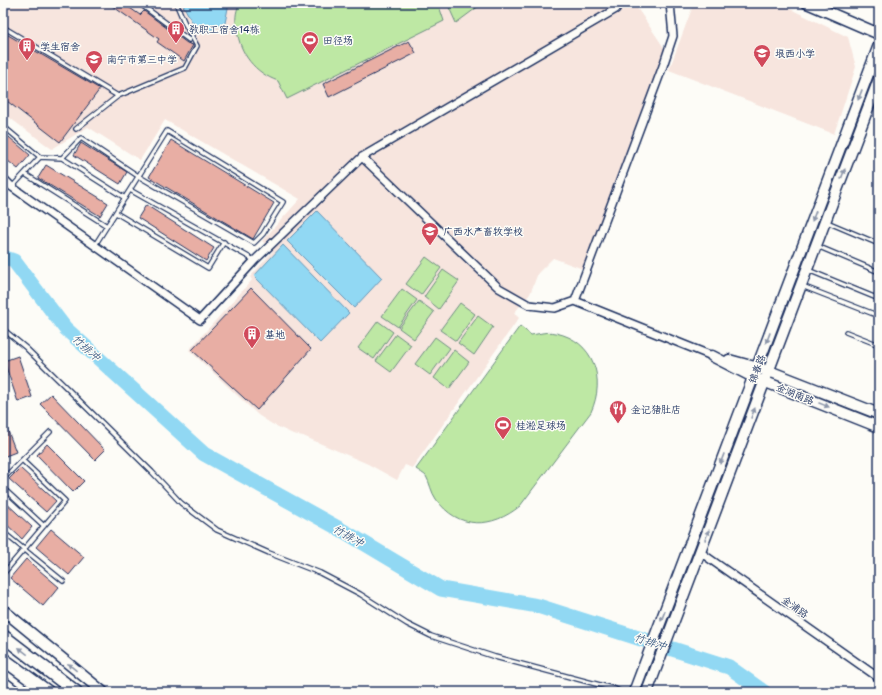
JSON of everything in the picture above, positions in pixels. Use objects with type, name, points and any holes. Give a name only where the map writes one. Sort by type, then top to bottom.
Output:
[{"type":"highway","points":[[3,636],[76,692]]},
{"type":"highway","points":[[3,659],[48,692]]},
{"type":"main road","points":[[807,3],[879,34]]},
{"type":"main road","name":"锦春路","points":[[634,691],[879,45]]},
{"type":"main road","name":"锦春路","points":[[647,692],[879,79]]},
{"type":"main road","name":"金湖南路","points":[[712,356],[769,371],[879,414]]},
{"type":"main road","name":"金湖南路","points":[[712,356],[764,382],[879,427]]},
{"type":"main road","points":[[3,610],[103,692]]},
{"type":"main road","points":[[3,682],[16,692]]},
{"type":"street","points":[[362,157],[499,288],[529,305],[555,308],[575,301],[673,36],[670,3]]},
{"type":"street","points":[[3,178],[12,187],[200,320],[255,260],[362,157],[616,9]]},
{"type":"street","name":"金湖南路","points":[[575,301],[712,356]]},
{"type":"street","name":"金浦路","points":[[700,552],[879,678]]},
{"type":"lane","points":[[139,3],[189,40]]},
{"type":"lane","points":[[76,129],[118,96],[185,68],[197,46],[176,3]]},
{"type":"lane","points":[[3,27],[118,96]]},
{"type":"lane","points":[[3,126],[40,157],[62,158],[124,198]]},
{"type":"lane","points":[[62,158],[81,138],[138,176],[254,243],[263,234],[283,202],[167,131],[138,176],[130,190],[124,198],[95,246]]},
{"type":"lane","points":[[12,187],[40,157]]},
{"type":"lane","points":[[24,174],[107,226]]},
{"type":"lane","points":[[130,190],[255,260]]},
{"type":"lane","points":[[116,213],[208,268],[224,242]]},
{"type":"lane","points":[[825,221],[879,244]]},
{"type":"lane","points":[[816,246],[879,272]]},
{"type":"lane","points":[[807,270],[879,299]]},
{"type":"lane","points":[[801,285],[879,316]]},
{"type":"lane","points":[[3,329],[26,348],[152,472],[181,504],[217,530],[320,573],[360,594],[407,624],[431,636],[495,657],[615,689],[621,692]]},
{"type":"lane","points":[[846,332],[879,345]]},
{"type":"lane","points":[[3,479],[50,432]]},
{"type":"lane","points":[[3,574],[65,501],[22,460]]},
{"type":"lane","points":[[3,488],[44,526]]},
{"type":"lane","points":[[3,532],[63,581]]},
{"type":"shaded area","name":"广西水产畜牧学校","points":[[3,3],[625,3],[629,8],[635,5],[665,49],[661,66],[583,269],[553,258],[538,273],[530,294],[514,313],[519,318],[412,468],[405,465],[397,480],[368,464],[272,424],[258,415],[189,350],[252,280],[250,277],[273,251],[262,241],[300,199],[165,120],[140,160],[88,127],[52,149],[3,113]]},
{"type":"shaded area","name":"埌西小学","points":[[694,3],[778,3],[848,37],[856,67],[834,134],[669,70]]},
{"type":"green space","name":"田径场","points":[[240,3],[438,3],[444,21],[287,99],[278,81],[262,73],[256,68],[245,55],[241,47],[236,27],[236,13]]},
{"type":"green space","points":[[447,3],[483,3],[456,23]]},
{"type":"green space","points":[[426,257],[441,268],[421,295],[406,284]]},
{"type":"green space","points":[[443,270],[459,281],[439,309],[424,297]]},
{"type":"green space","points":[[402,289],[417,300],[398,327],[382,316]]},
{"type":"green space","points":[[419,301],[434,312],[414,339],[399,328]]},
{"type":"green space","points":[[460,303],[475,314],[456,341],[440,330]]},
{"type":"green space","points":[[478,316],[493,327],[474,355],[458,343]]},
{"type":"green space","points":[[378,321],[393,332],[374,359],[358,348]]},
{"type":"green space","name":"桂淞足球场","points":[[520,326],[531,335],[553,332],[569,337],[580,344],[588,353],[597,375],[595,399],[591,412],[520,506],[509,514],[487,522],[476,523],[465,521],[454,516],[445,509],[434,496],[426,476],[416,469]]},
{"type":"green space","points":[[396,334],[411,345],[391,372],[376,361]]},
{"type":"green space","points":[[435,337],[450,348],[430,375],[415,364]]},
{"type":"green space","points":[[454,350],[469,362],[449,389],[434,378]]},
{"type":"water","points":[[182,3],[229,3],[225,23],[203,34],[191,20]]},
{"type":"water","points":[[317,211],[382,278],[354,308],[287,241]]},
{"type":"water","points":[[283,245],[349,313],[320,343],[254,276]]},
{"type":"building","points":[[108,3],[129,3],[127,6],[140,15],[144,11],[187,43],[193,45],[184,61],[157,42],[159,39]]},
{"type":"building","name":"学生宿舍","points":[[3,32],[100,89],[60,142],[3,98]]},
{"type":"building","points":[[409,41],[416,53],[329,97],[323,84]]},
{"type":"building","points":[[3,132],[30,155],[18,169],[3,157]]},
{"type":"building","points":[[171,140],[274,203],[253,239],[149,177]]},
{"type":"building","points":[[81,143],[127,172],[120,184],[74,155]]},
{"type":"building","points":[[46,165],[108,203],[100,216],[38,178]]},
{"type":"building","points":[[146,205],[214,248],[206,261],[138,218]]},
{"type":"building","name":"基地","points":[[251,288],[311,349],[257,410],[192,350]]},
{"type":"building","points":[[18,356],[32,397],[18,402],[4,361]]},
{"type":"building","points":[[51,394],[105,450],[95,460],[40,404]]},
{"type":"building","points":[[3,418],[16,452],[3,457]]},
{"type":"building","points":[[47,444],[84,481],[73,492],[37,455]]},
{"type":"building","points":[[20,468],[56,501],[46,512],[9,479]]},
{"type":"building","points":[[3,500],[32,527],[22,539],[3,521]]},
{"type":"building","points":[[51,529],[84,557],[69,575],[36,547]]},
{"type":"building","points":[[26,559],[59,587],[43,606],[10,578]]},
{"type":"waterway","name":"竹排冲","points":[[3,257],[14,261],[65,328],[204,454],[347,533],[441,589],[538,606],[729,667],[764,692]]},
{"type":"place","name":"教职工宿舍14栋","points":[[176,44]]},
{"type":"place","name":"田径场","points":[[310,55]]},
{"type":"place","name":"学生宿舍","points":[[27,61]]},
{"type":"place","name":"埌西小学","points":[[762,68]]},
{"type":"place","name":"南宁市第三中学","points":[[94,74]]},
{"type":"place","name":"广西水产畜牧学校","points":[[430,246]]},
{"type":"place","name":"基地","points":[[252,349]]},
{"type":"place","name":"金记猪肚店","points":[[618,424]]},
{"type":"place","name":"桂淞足球场","points":[[503,440]]}]
